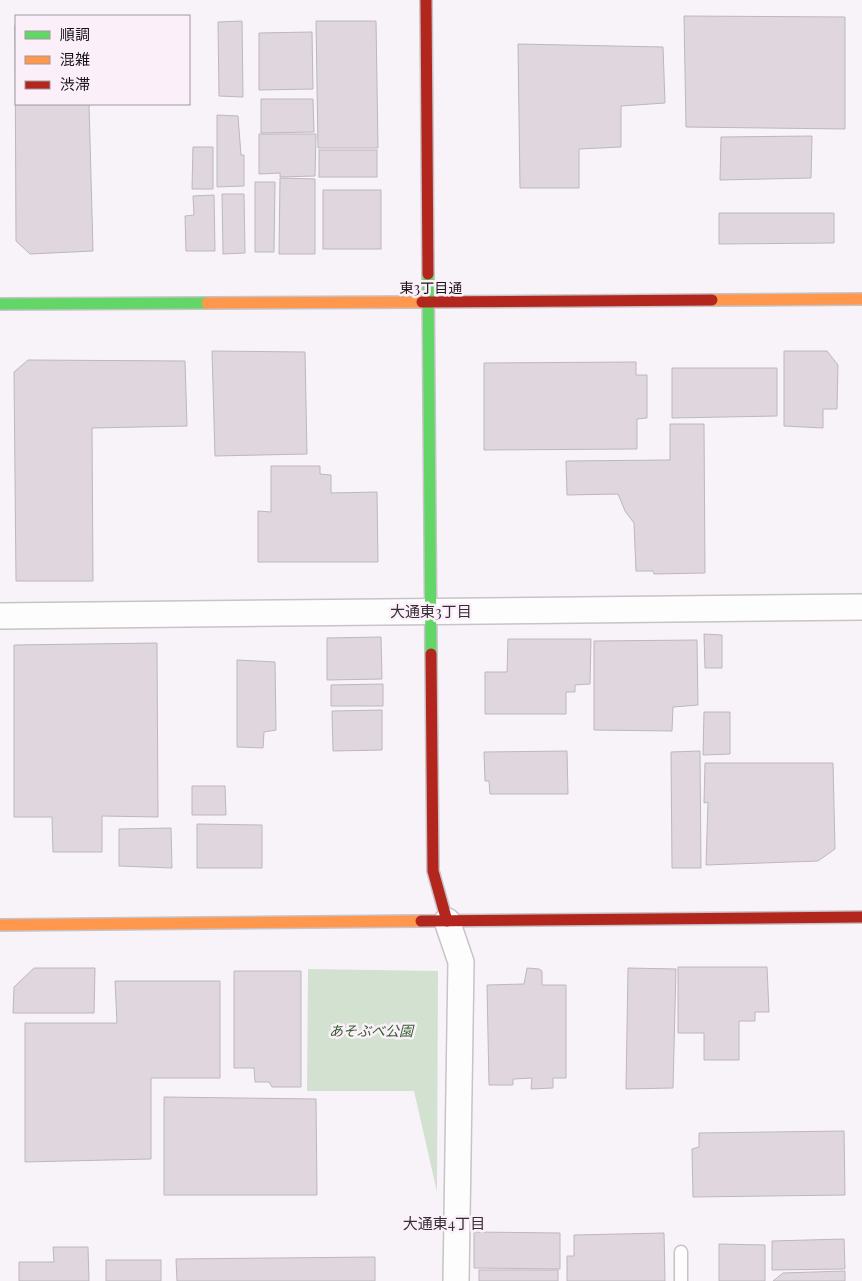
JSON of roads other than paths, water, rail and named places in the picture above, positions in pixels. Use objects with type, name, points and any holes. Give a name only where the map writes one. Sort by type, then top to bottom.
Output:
[{"type":"street","points":[[426,0],[433,871],[461,962],[456,1281]]},
{"type":"street","name":"東3丁目通","points":[[0,304],[862,299]]},
{"type":"street","points":[[0,616],[430,610],[862,607]]},
{"type":"street","points":[[0,925],[862,917]]},
{"type":"lane","points":[[681,1252],[682,1281]]},
{"type":"district","name":"大通東3丁目","points":[[431,611]]},
{"type":"district","name":"大通東4丁目","points":[[444,1223]]},
{"type":"park label","name":"あそぶべ公園","points":[[371,1030]]}]
